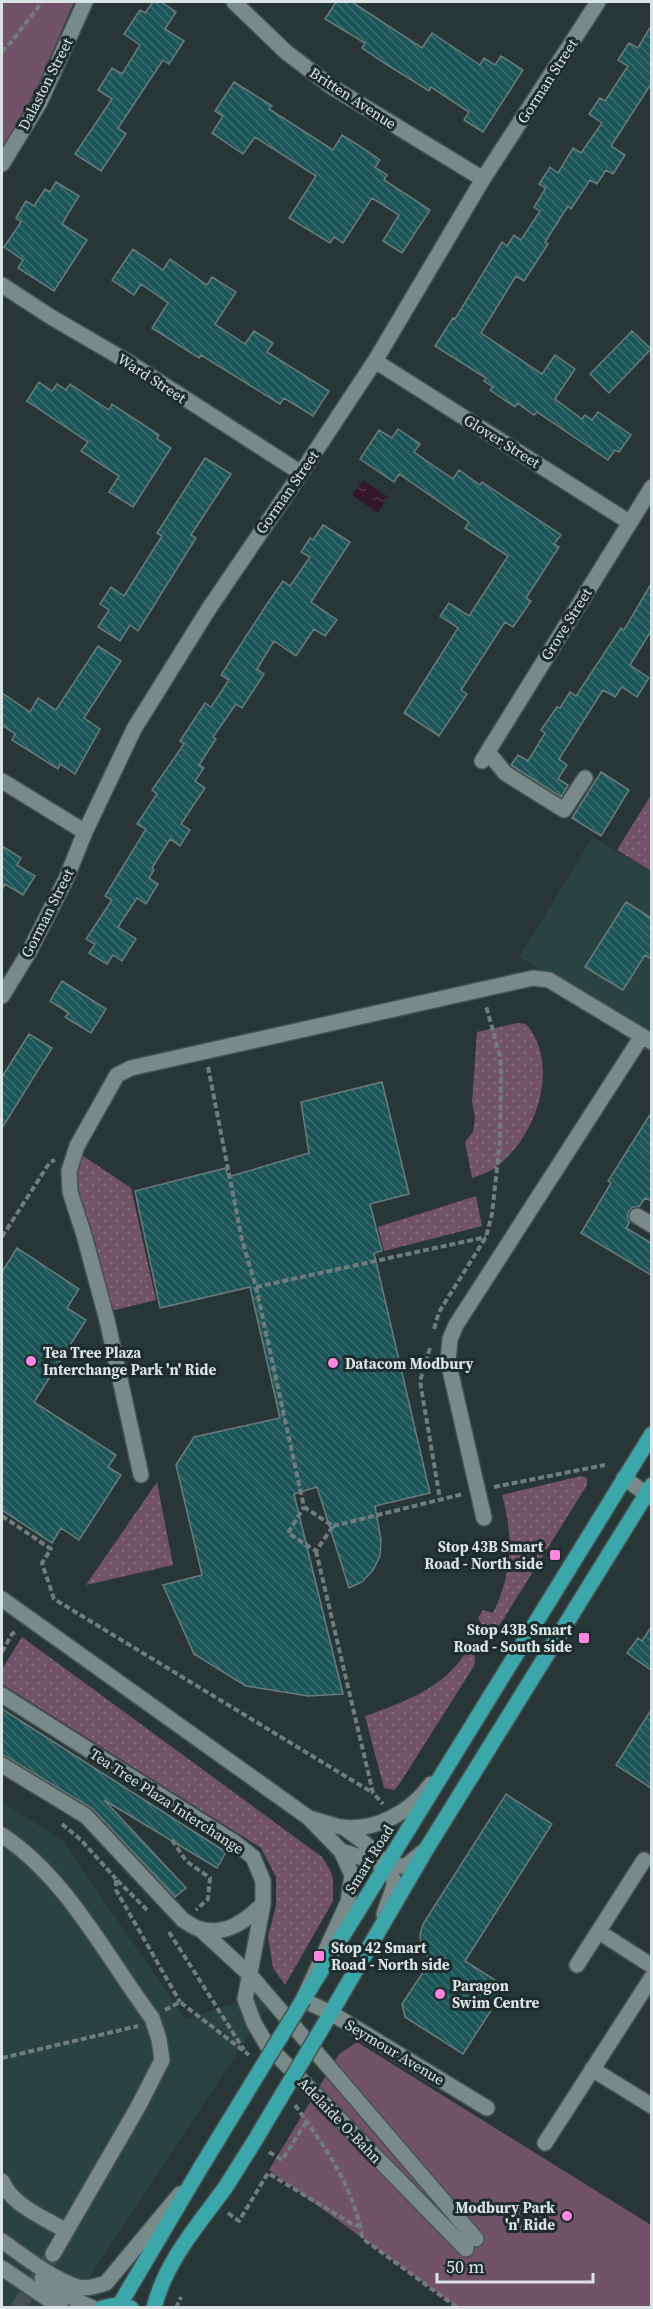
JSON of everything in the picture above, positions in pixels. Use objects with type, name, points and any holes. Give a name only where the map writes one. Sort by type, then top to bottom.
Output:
[{"type":"main road","name":"Smart Road","points":[[125,2306],[201,2167],[651,1434]]},
{"type":"main road","points":[[154,2307],[158,2290],[173,2259],[225,2188],[254,2142],[427,1848],[650,1493]]},
{"type":"main road","points":[[102,2307],[125,2306]]},
{"type":"street","name":"Dalaston Street","points":[[2,164],[40,102],[86,2]]},
{"type":"street","name":"Britten Avenue","points":[[234,2],[286,52],[332,87],[483,179]]},
{"type":"street","name":"Gorman Street","points":[[2,996],[29,952],[66,879],[85,832],[134,729],[208,610],[375,361],[483,179],[598,2]]},
{"type":"street","name":"Ward Street","points":[[2,285],[51,317],[130,363],[301,473]]},
{"type":"street","name":"Glover Street","points":[[375,361],[629,522]]},
{"type":"street","name":"Grove Street","points":[[585,778],[564,810],[505,773],[485,756],[651,487]]},
{"type":"street","points":[[2,782],[85,832]]},
{"type":"street","points":[[141,1475],[107,1320],[70,1192],[69,1170],[74,1155],[117,1075],[131,1068],[533,978],[549,980],[647,1039],[456,1325],[450,1339],[448,1361],[484,1518]]},
{"type":"street","points":[[638,1216],[651,1225]]},
{"type":"street","points":[[624,1478],[650,1493]]},
{"type":"street","points":[[2,1599],[309,1818],[341,1851],[351,1875],[348,1902],[303,2000]]},
{"type":"street","name":"Tea Tree Plaza Interchange","points":[[2,1695],[234,1842],[253,1857],[262,1881],[263,1904]]},
{"type":"street","points":[[309,1818],[343,1827],[378,1823],[403,1813],[424,1793],[468,1730]]},
{"type":"street","points":[[2,1765],[86,1816],[183,1920],[200,1929],[226,1930],[247,1920],[263,1904]]},
{"type":"street","points":[[343,1827],[374,1850],[386,1865],[395,1883],[383,1917],[361,1962]]},
{"type":"street","points":[[2,1835],[21,1849],[66,1895],[152,2018],[159,2039],[162,2060],[133,2117],[53,2254]]},
{"type":"street","points":[[341,1851],[386,1865],[406,1866],[427,1848]]},
{"type":"street","points":[[577,1965],[644,1860]]},
{"type":"street","name":"Adelaide O-Bahn","points":[[200,1929],[250,1975],[471,2244],[267,2045],[254,2023],[245,1999],[250,1975],[263,1904]]},
{"type":"street","points":[[599,1932],[651,1966]]},
{"type":"street","points":[[545,2143],[651,1977]]},
{"type":"street","name":"Seymour Avenue","points":[[303,2000],[331,2013],[487,2108]]},
{"type":"street","points":[[592,2069],[651,2106]]},
{"type":"street","points":[[2,2241],[45,2269],[79,2287],[89,2288],[106,2283],[201,2167]]},
{"type":"street","points":[[2,2181],[5,2189],[18,2202],[66,2230]]},
{"type":"street","points":[[2,2252],[79,2302],[93,2307]]},
{"type":"street","points":[[2,2268],[61,2307]]},
{"type":"path","points":[[2,52],[42,2]]},
{"type":"path","points":[[434,1331],[434,1322],[439,1312],[486,1237],[497,1178],[500,1141],[500,1056],[489,1020],[483,989]]},
{"type":"path","points":[[205,1051],[242,1240],[256,1287],[304,1507],[288,1533],[316,1551],[374,1793]]},
{"type":"path","points":[[2,1237],[50,1162],[74,1155]]},
{"type":"path","points":[[256,1287],[486,1237]]},
{"type":"path","points":[[433,1341],[420,1381],[440,1499]]},
{"type":"path","points":[[304,1507],[333,1526],[316,1551]]},
{"type":"path","points":[[2,1516],[51,1549],[42,1563],[54,1599],[374,1793],[388,1810]]},
{"type":"path","points":[[54,1819],[81,1840],[155,1918]]},
{"type":"path","points":[[172,1840],[186,1861],[210,1878],[208,1899],[194,1911]]},
{"type":"path","points":[[116,1879],[116,1890],[180,2002],[253,2059]]},
{"type":"path","points":[[162,1926],[170,1934],[246,2053]]},
{"type":"path","points":[[2,2058],[136,2026],[180,2002]]},
{"type":"path","points":[[291,2099],[339,2171],[352,2198],[362,2236],[366,2241],[458,2307]]},
{"type":"path","points":[[269,2152],[282,2160],[307,2121]]},
{"type":"path","points":[[230,2215],[238,2221],[268,2172],[352,2224],[360,2226]]},
{"type":"path","points":[[176,2307],[181,2297]]},
{"type":"shaded area","points":[[2,2],[74,2],[36,90],[2,148]]},
{"type":"shaded area","points":[[651,795],[651,871],[617,850]]},
{"type":"shaded area","points":[[593,837],[651,872],[651,1036],[519,957]]},
{"type":"shaded area","points":[[517,1023],[526,1024],[536,1040],[542,1058],[543,1077],[540,1096],[534,1116],[514,1149],[495,1168],[472,1178],[465,1142],[473,1132],[475,1118],[472,1102],[477,1032]]},
{"type":"shaded area","points":[[80,1154],[131,1188],[156,1300],[111,1311],[92,1229],[78,1189],[77,1167]]},
{"type":"shaded area","points":[[476,1196],[482,1226],[384,1251],[378,1227]]},
{"type":"shaded area","points":[[581,1476],[587,1478],[587,1485],[501,1623],[492,1629],[482,1626],[478,1618],[483,1610],[493,1613],[507,1570],[508,1526],[502,1495]]},
{"type":"shaded area","points":[[157,1482],[173,1565],[86,1585]]},
{"type":"shaded area","points":[[22,1637],[322,1857],[333,1879],[333,1901],[285,1985],[273,1968],[268,1937],[276,1905],[276,1877],[261,1848],[2,1684],[2,1669]]},
{"type":"shaded area","points":[[467,1646],[474,1654],[474,1666],[398,1786],[394,1790],[384,1788],[365,1716],[406,1700],[433,1686],[455,1667],[464,1655],[458,1650]]},
{"type":"shaded area","points":[[2,1802],[63,1841],[185,2019],[279,1989],[70,2307],[2,2307]]},
{"type":"shaded area","points":[[357,2042],[651,2225],[651,2307],[457,2307],[269,2170],[339,2054]]},
{"type":"water","points":[[363,480],[388,497],[378,513],[352,495]]},
{"type":"building","points":[[153,2],[161,2],[176,12],[165,29],[184,41],[169,64],[163,60],[118,128],[126,134],[101,171],[75,154],[112,99],[98,90],[112,68],[122,74],[140,45],[124,34],[140,10],[145,13]]},
{"type":"building","points":[[336,2],[352,2],[422,48],[432,33],[480,65],[484,58],[495,65],[501,56],[523,70],[483,132],[464,120],[469,112],[431,87],[429,91],[389,66],[362,48],[365,43],[325,19]]},
{"type":"building","points":[[651,26],[651,84],[611,146],[625,155],[613,174],[606,170],[597,184],[590,180],[571,209],[568,206],[545,242],[548,244],[524,281],[516,276],[481,333],[542,374],[555,355],[575,369],[555,399],[582,419],[585,415],[592,420],[598,412],[631,435],[619,452],[615,450],[608,460],[537,412],[534,415],[517,403],[515,407],[490,390],[493,387],[484,381],[486,378],[435,346],[453,318],[455,319],[502,242],[507,246],[514,235],[521,240],[540,211],[534,207],[546,188],[539,184],[550,167],[558,173],[573,148],[581,153],[602,123],[589,114],[600,98],[605,101],[628,66],[618,60],[629,43],[638,48]]},
{"type":"building","points":[[234,82],[272,106],[269,109],[333,150],[342,135],[358,145],[380,160],[375,167],[387,175],[384,180],[430,210],[402,253],[383,241],[399,215],[372,198],[343,243],[334,237],[330,243],[289,218],[316,176],[255,137],[243,154],[212,133],[223,116],[215,111]]},
{"type":"building","points":[[56,182],[79,196],[62,224],[87,240],[54,291],[18,268],[23,260],[4,247],[21,222],[16,218],[26,201],[34,206],[45,189],[50,192]]},
{"type":"building","points":[[133,249],[163,270],[170,259],[207,285],[212,277],[236,292],[215,324],[245,344],[254,331],[273,343],[267,352],[329,391],[313,416],[284,398],[280,404],[201,355],[199,358],[152,328],[168,303],[141,284],[134,295],[112,280]]},
{"type":"building","points":[[632,331],[651,349],[609,393],[590,374]]},
{"type":"building","points":[[39,382],[52,391],[57,384],[66,390],[70,384],[109,410],[112,404],[159,435],[157,439],[171,448],[133,507],[109,492],[119,476],[81,451],[88,442],[27,401]]},
{"type":"building","points":[[398,429],[420,444],[414,452],[453,479],[459,470],[480,485],[482,482],[561,535],[554,544],[559,547],[526,598],[531,601],[513,627],[505,622],[461,690],[467,694],[439,736],[404,713],[458,628],[440,616],[449,603],[469,616],[508,556],[465,528],[469,522],[399,474],[394,482],[360,459],[379,430],[392,438]]},
{"type":"building","points":[[205,458],[231,474],[191,535],[196,538],[138,631],[130,625],[120,641],[98,627],[109,610],[100,604],[111,587],[124,596],[162,536],[157,533]]},
{"type":"building","points":[[323,525],[350,542],[311,602],[337,620],[325,636],[314,629],[296,656],[274,641],[257,669],[264,674],[242,708],[236,704],[213,737],[216,739],[199,765],[204,768],[195,781],[205,788],[181,824],[190,830],[180,846],[170,839],[152,868],[154,870],[149,878],[158,884],[146,904],[137,898],[118,927],[136,939],[122,961],[113,955],[107,964],[89,953],[95,944],[86,939],[112,900],[105,896],[146,829],[137,824],[157,794],[152,790],[184,744],[180,741],[205,703],[211,707],[229,680],[221,675],[267,604],[283,581],[290,586],[310,557],[301,552],[310,538],[313,540]]},
{"type":"building","points":[[651,584],[651,631],[630,665],[649,678],[637,697],[622,687],[615,697],[603,690],[559,759],[567,765],[558,779],[568,785],[561,797],[511,765],[518,755],[528,761],[545,733],[541,730],[570,692],[576,696],[621,628],[624,630]]},
{"type":"building","points":[[98,646],[121,661],[84,718],[100,729],[75,774],[60,764],[58,769],[12,740],[15,734],[2,725],[2,693],[30,712],[38,698],[56,710]]},
{"type":"building","points":[[601,772],[629,790],[601,836],[572,818]]},
{"type":"building","points":[[2,846],[21,858],[17,865],[35,876],[23,895],[5,884],[2,890]]},
{"type":"building","points":[[626,902],[651,918],[651,959],[645,955],[623,990],[585,967]]},
{"type":"building","points":[[62,981],[106,1009],[91,1033],[65,1017],[69,1013],[50,1001]]},
{"type":"building","points":[[29,1034],[52,1048],[2,1128],[2,1077]]},
{"type":"building","name":"Datacom Modbury","points":[[382,1082],[409,1194],[370,1204],[382,1251],[374,1253],[430,1493],[375,1506],[381,1540],[380,1556],[373,1570],[362,1582],[349,1588],[317,1487],[294,1494],[343,1694],[308,1696],[246,1686],[194,1654],[163,1585],[202,1575],[176,1465],[194,1437],[280,1418],[250,1287],[160,1308],[135,1191],[226,1168],[228,1177],[309,1153],[301,1102]]},
{"type":"building","points":[[651,1113],[651,1201],[645,1198],[639,1207],[633,1207],[629,1211],[627,1216],[630,1222],[626,1228],[651,1243],[651,1275],[581,1233],[611,1183],[608,1181]]},
{"type":"building","name":"Tea Tree Plaza Interchange Park 'n' Ride","points":[[17,1248],[79,1289],[67,1308],[86,1320],[34,1402],[116,1455],[108,1467],[121,1475],[79,1540],[61,1528],[52,1543],[2,1510],[2,1272]]},
{"type":"building","points":[[651,1627],[651,1670],[627,1653],[638,1638],[642,1641]]},
{"type":"building","points":[[2,1709],[226,1852],[217,1868],[104,1800],[186,1888],[175,1897],[93,1809],[2,1755]]},
{"type":"building","points":[[651,1710],[651,1788],[616,1765]]},
{"type":"building","points":[[506,1794],[552,1824],[465,1961],[506,1987],[463,2054],[405,2017],[402,2004],[430,1962],[421,1944],[420,1935],[423,1924]]},
{"type":"tunnel","points":[[18,2308],[53,2254]]},
{"type":"place","name":"Tea Tree Plaza Interchange Park 'n' Ride","points":[[31,1361]]},
{"type":"place","name":"Datacom Modbury","points":[[333,1363]]},
{"type":"place","name":"Stop 43B Smart Road - North side","points":[[555,1555]]},
{"type":"place","name":"Stop 43B Smart Road - South side","points":[[584,1638]]},
{"type":"place","name":"Stop 42 Smart Road - North side","points":[[319,1956]]},
{"type":"place","name":"Paragon Swim Centre","points":[[440,1994]]},
{"type":"place","name":"Modbury Park 'n' Ride","points":[[567,2216]]}]
